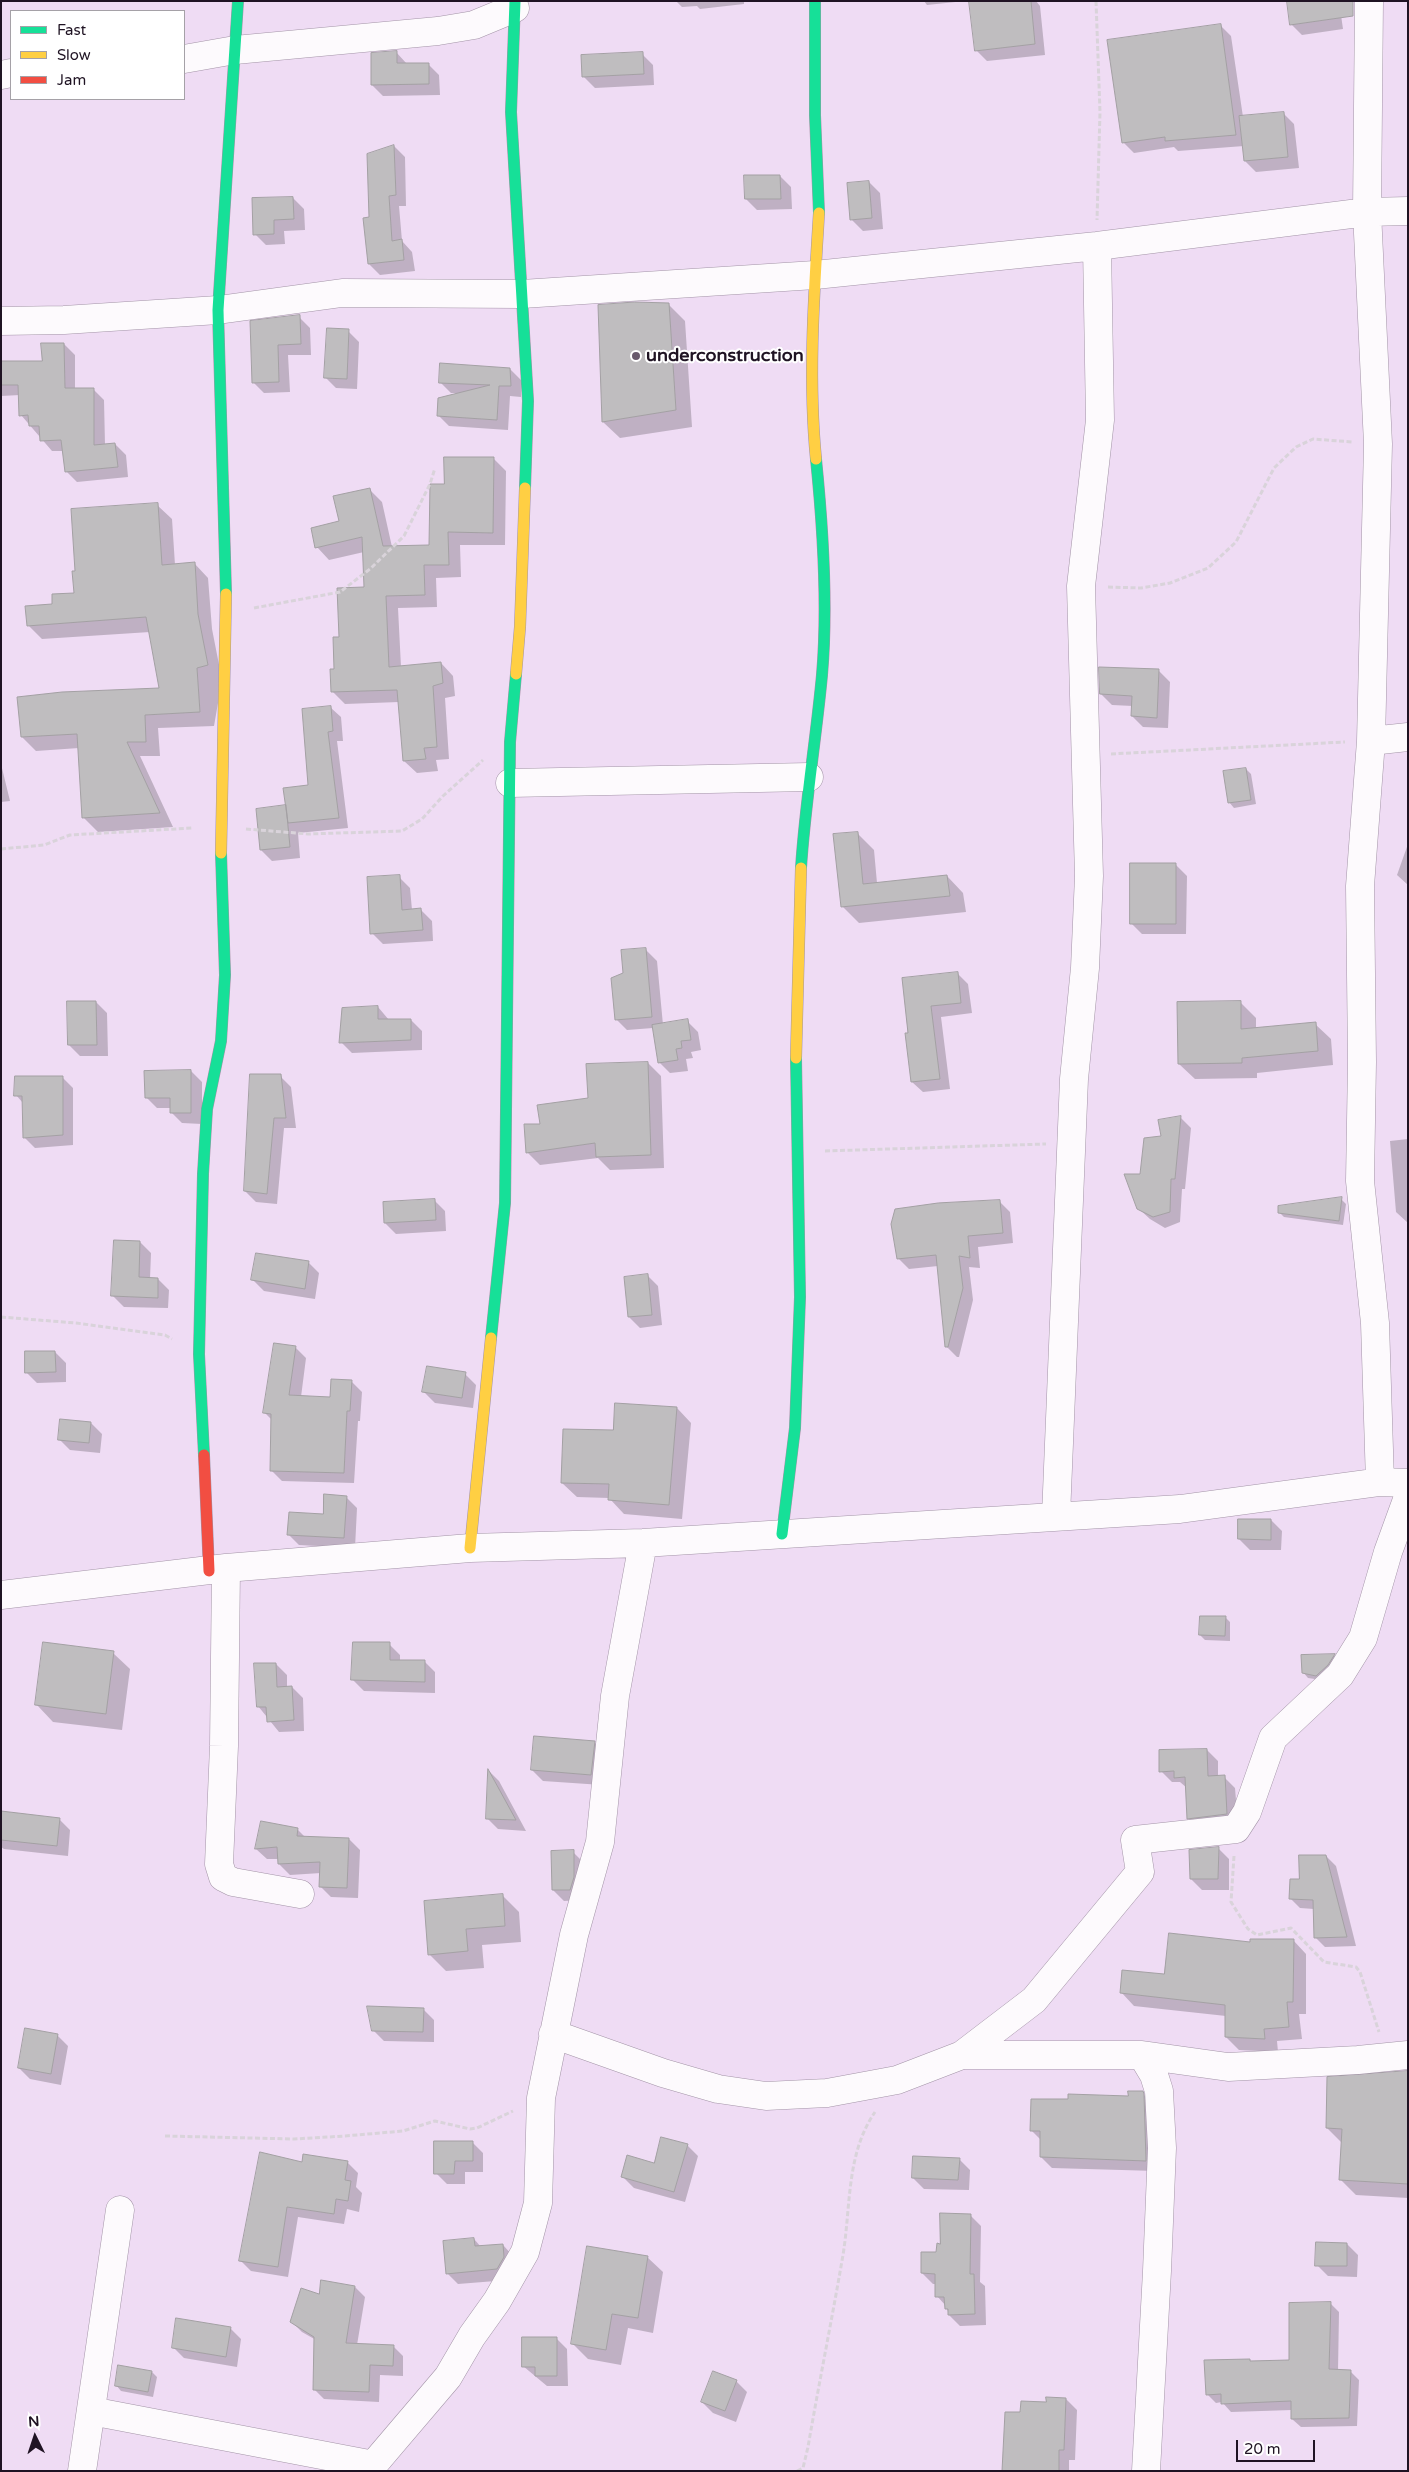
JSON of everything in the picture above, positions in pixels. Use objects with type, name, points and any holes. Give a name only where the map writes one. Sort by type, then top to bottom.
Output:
[{"type":"street","points":[[238,1],[218,310],[227,613],[220,828],[225,975],[221,1041],[207,1109],[203,1174],[199,1354],[217,1569],[224,1746],[219,1864],[223,1878],[233,1882],[300,1894]]},
{"type":"street","points":[[782,1534],[796,1428],[800,1297],[799,1152],[796,1073],[799,917],[803,838],[822,674],[823,526],[812,416],[815,274],[820,198],[815,115],[815,1]]},
{"type":"street","points":[[1369,1],[1366,212],[1378,444],[1370,741],[1360,886],[1362,1062],[1360,1181],[1375,1323],[1380,1482]]},
{"type":"street","points":[[185,59],[235,50],[438,31],[474,25],[515,5],[511,112],[528,400],[520,626],[510,742],[504,1203],[470,1548]]},
{"type":"street","points":[[1,320],[64,320],[218,310],[342,293],[522,294],[815,274],[1097,246],[1366,212],[1408,212]]},
{"type":"street","points":[[1056,1516],[1074,1080],[1088,917],[1089,876],[1081,586],[1100,420],[1097,246]]},
{"type":"street","points":[[1370,741],[1408,737]]},
{"type":"street","points":[[510,783],[809,777]]},
{"type":"street","points":[[1,1595],[217,1569],[470,1548],[643,1543],[1180,1509],[1380,1482],[1408,1483]]},
{"type":"street","points":[[553,2034],[663,2074],[718,2089],[766,2096],[827,2093],[897,2080],[962,2055],[1034,2000],[1140,1872],[1135,1840],[1236,1828],[1247,1812],[1273,1738],[1340,1675],[1363,1638],[1388,1552],[1408,1497]]},
{"type":"street","points":[[91,2411],[371,2468],[448,2377],[472,2336],[497,2301],[525,2252],[538,2203],[541,2098],[574,1935],[600,1842],[615,1696],[643,1543]]},
{"type":"street","points":[[962,2055],[1142,2055],[1228,2067],[1358,2060],[1408,2055]]},
{"type":"street","points":[[1142,2055],[1154,2075],[1159,2091],[1162,2148],[1146,2471]]},
{"type":"street","points":[[82,2471],[120,2210]]},
{"type":"path","points":[[1096,1],[1100,112],[1097,246]]},
{"type":"path","points":[[1081,586],[1141,588],[1170,583],[1208,568],[1236,542],[1274,468],[1296,447],[1313,439],[1378,444]]},
{"type":"path","points":[[227,613],[340,592],[370,569],[404,536],[430,484],[435,468]]},
{"type":"path","points":[[1086,755],[1370,741]]},
{"type":"path","points":[[1,849],[44,845],[70,835],[151,829],[220,828],[308,834],[402,831],[422,819],[476,765],[510,742]]},
{"type":"path","points":[[799,1152],[1071,1143]]},
{"type":"path","points":[[1,1317],[76,1323],[165,1335],[199,1354]]},
{"type":"path","points":[[1236,1828],[1231,1902],[1248,1929],[1258,1935],[1291,1928],[1324,1962],[1356,1967],[1360,1972],[1380,2034],[1387,2037]]},
{"type":"path","points":[[797,2471],[804,2469],[843,2253],[853,2164],[863,2130],[897,2080]]},
{"type":"path","points":[[165,2136],[294,2139],[403,2132],[436,2121],[470,2129],[477,2128],[541,2098]]},
{"type":"building","points":[[969,1],[1031,1],[1035,44],[975,51]]},
{"type":"building","points":[[1287,1],[1353,1],[1353,16],[1290,25]]},
{"type":"building","points":[[1221,24],[1236,135],[1165,141],[1165,137],[1122,143],[1107,40]]},
{"type":"building","points":[[397,51],[397,63],[429,63],[429,84],[371,85],[371,53]]},
{"type":"building","points":[[643,52],[644,74],[582,77],[581,55]]},
{"type":"building","points":[[1284,112],[1288,157],[1244,161],[1239,116]]},
{"type":"building","points":[[394,145],[396,195],[389,196],[392,241],[402,239],[404,260],[368,264],[363,218],[369,217],[367,154]]},
{"type":"building","points":[[744,175],[780,175],[781,199],[745,199]]},
{"type":"building","points":[[869,181],[872,218],[850,220],[847,183]]},
{"type":"building","points":[[293,197],[294,219],[274,220],[274,234],[253,235],[252,198]]},
{"type":"building","name":"underconstruction","points":[[635,302],[669,303],[676,410],[602,422],[598,305]]},
{"type":"building","points":[[300,315],[301,344],[278,345],[279,382],[252,383],[250,321]]},
{"type":"building","points":[[327,328],[349,329],[347,379],[324,378]]},
{"type":"building","points":[[41,343],[64,343],[65,388],[94,388],[94,445],[115,443],[118,467],[65,472],[61,440],[40,441],[39,426],[29,426],[28,415],[19,416],[18,385],[1,385],[1,361],[42,361]]},
{"type":"building","points":[[440,363],[510,368],[511,386],[499,386],[497,420],[437,416],[438,398],[490,385],[439,383]]},
{"type":"building","points":[[444,457],[494,457],[493,533],[448,532],[449,565],[424,565],[425,595],[386,596],[389,667],[441,662],[443,683],[433,686],[437,747],[424,748],[426,759],[403,761],[397,690],[331,692],[330,669],[334,669],[333,637],[339,637],[337,588],[364,587],[362,537],[315,548],[311,528],[339,521],[333,496],[370,488],[383,546],[429,545],[430,484],[444,484]]},
{"type":"building","points":[[158,503],[162,565],[195,562],[198,614],[208,665],[197,668],[200,712],[145,715],[146,742],[127,742],[160,813],[82,818],[77,734],[21,737],[17,697],[62,692],[159,688],[146,617],[27,626],[25,606],[52,604],[52,594],[74,593],[72,571],[75,571],[71,509]]},
{"type":"building","points":[[1099,667],[1159,669],[1157,718],[1131,716],[1132,696],[1100,694]]},
{"type":"building","points":[[331,706],[333,731],[328,732],[339,818],[288,823],[283,788],[308,785],[302,709]]},
{"type":"building","points":[[1246,768],[1251,800],[1228,803],[1223,771]]},
{"type":"building","points":[[286,805],[290,847],[260,850],[256,809]]},
{"type":"building","points":[[858,832],[863,884],[947,875],[950,896],[841,907],[833,834]]},
{"type":"building","points":[[1130,863],[1176,863],[1176,924],[1130,924]]},
{"type":"building","points":[[400,875],[402,910],[421,908],[423,930],[370,934],[367,877]]},
{"type":"building","points":[[646,948],[652,1017],[615,1020],[611,978],[623,973],[621,950]]},
{"type":"building","points":[[958,972],[961,1003],[931,1006],[940,1079],[911,1082],[905,1033],[908,1033],[902,978]]},
{"type":"building","points":[[67,1001],[96,1001],[97,1045],[68,1045]]},
{"type":"building","points":[[1241,1001],[1241,1029],[1316,1022],[1318,1051],[1242,1058],[1242,1063],[1178,1064],[1177,1002]]},
{"type":"building","points":[[378,1006],[378,1019],[411,1019],[411,1040],[339,1043],[342,1008]]},
{"type":"building","points":[[688,1019],[691,1040],[681,1041],[682,1048],[676,1049],[678,1060],[658,1063],[652,1025]]},
{"type":"building","points":[[648,1062],[651,1155],[596,1157],[595,1143],[526,1153],[524,1124],[540,1124],[537,1105],[588,1098],[586,1064]]},
{"type":"building","points":[[191,1070],[191,1113],[170,1113],[170,1098],[145,1098],[144,1071]]},
{"type":"building","points":[[250,1074],[281,1074],[286,1118],[274,1118],[267,1194],[244,1191]]},
{"type":"building","points":[[15,1076],[63,1076],[63,1135],[23,1138],[22,1096],[14,1096]]},
{"type":"building","points":[[1181,1116],[1175,1179],[1171,1179],[1170,1212],[1153,1217],[1137,1209],[1124,1174],[1140,1174],[1144,1138],[1161,1136],[1158,1120]]},
{"type":"building","points":[[1342,1197],[1339,1221],[1278,1213],[1278,1206]]},
{"type":"building","points":[[435,1199],[436,1220],[384,1223],[383,1202]]},
{"type":"building","points":[[1000,1200],[1003,1233],[968,1236],[970,1258],[959,1256],[963,1288],[948,1347],[945,1347],[936,1255],[897,1259],[891,1224],[895,1209],[938,1203]]},
{"type":"building","points":[[114,1240],[140,1241],[139,1277],[158,1278],[158,1298],[111,1296]]},
{"type":"building","points":[[256,1253],[309,1261],[305,1289],[251,1280]]},
{"type":"building","points":[[648,1274],[652,1315],[628,1317],[624,1277]]},
{"type":"building","points":[[274,1343],[296,1346],[289,1395],[330,1397],[331,1379],[352,1380],[350,1411],[347,1411],[344,1473],[270,1471],[271,1414],[263,1413]]},
{"type":"building","points":[[25,1351],[55,1351],[56,1372],[25,1373]]},
{"type":"building","points":[[427,1366],[466,1372],[462,1398],[422,1392]]},
{"type":"building","points":[[615,1403],[677,1407],[669,1505],[608,1500],[609,1484],[561,1483],[563,1429],[613,1430]]},
{"type":"building","points":[[60,1419],[91,1422],[89,1443],[58,1440]]},
{"type":"building","points":[[324,1494],[347,1496],[344,1538],[287,1535],[289,1512],[323,1514]]},
{"type":"building","points":[[1238,1519],[1271,1519],[1271,1540],[1238,1539]]},
{"type":"building","points":[[1200,1616],[1226,1616],[1225,1636],[1199,1635]]},
{"type":"building","points":[[43,1642],[114,1651],[106,1714],[35,1705]]},
{"type":"building","points":[[353,1642],[390,1642],[390,1660],[425,1660],[425,1682],[351,1680]]},
{"type":"building","points":[[1335,1654],[1328,1665],[1316,1676],[1302,1673],[1301,1655]]},
{"type":"building","points":[[254,1663],[276,1663],[277,1687],[292,1686],[294,1720],[267,1722],[266,1707],[257,1707]]},
{"type":"building","points":[[534,1736],[595,1741],[591,1775],[531,1770]]},
{"type":"building","points":[[1207,1749],[1208,1776],[1225,1775],[1227,1814],[1187,1819],[1185,1777],[1174,1778],[1174,1771],[1159,1772],[1159,1750]]},
{"type":"building","points":[[488,1769],[516,1820],[486,1819]]},
{"type":"building","points":[[1,1811],[60,1818],[57,1846],[1,1840]]},
{"type":"building","points":[[261,1821],[298,1828],[297,1836],[349,1838],[347,1888],[319,1887],[320,1862],[278,1864],[277,1847],[255,1849]]},
{"type":"building","points":[[1219,1847],[1218,1879],[1190,1879],[1189,1850]]},
{"type":"building","points":[[574,1850],[574,1877],[570,1890],[552,1890],[551,1851]]},
{"type":"building","points":[[1299,1855],[1326,1855],[1347,1937],[1314,1938],[1313,1900],[1289,1899],[1290,1879],[1299,1879]]},
{"type":"building","points":[[503,1894],[505,1926],[466,1929],[468,1951],[428,1955],[424,1901]]},
{"type":"building","points":[[1169,1933],[1250,1942],[1250,1939],[1294,1939],[1293,2002],[1287,2002],[1289,2027],[1264,2029],[1265,2039],[1225,2037],[1225,2005],[1120,1993],[1122,1970],[1164,1974]]},
{"type":"building","points":[[367,2006],[424,2008],[423,2032],[372,2031]]},
{"type":"building","points":[[25,2028],[58,2034],[51,2074],[18,2068]]},
{"type":"building","points":[[1408,2071],[1408,2184],[1339,2180],[1342,2129],[1326,2128],[1327,2077]]},
{"type":"building","points":[[1128,2091],[1143,2091],[1144,2094],[1146,2161],[1040,2157],[1040,2131],[1030,2131],[1031,2099],[1068,2099],[1068,2094],[1128,2096]]},
{"type":"building","points":[[661,2137],[688,2144],[674,2192],[621,2177],[627,2155],[654,2163]]},
{"type":"building","points":[[434,2141],[473,2141],[473,2161],[455,2161],[454,2174],[434,2174]]},
{"type":"building","points":[[260,2152],[302,2162],[303,2154],[348,2161],[345,2180],[351,2181],[348,2201],[336,2199],[334,2214],[287,2207],[278,2267],[239,2261]]},
{"type":"building","points":[[913,2156],[960,2158],[958,2180],[912,2178]]},
{"type":"building","points":[[940,2213],[971,2214],[970,2274],[974,2274],[975,2314],[948,2315],[948,2309],[945,2309],[944,2297],[935,2297],[935,2274],[921,2273],[921,2252],[936,2252],[937,2243],[940,2244]]},
{"type":"building","points":[[474,2238],[475,2246],[503,2244],[504,2257],[497,2269],[446,2274],[443,2241]]},
{"type":"building","points":[[1316,2242],[1347,2243],[1347,2266],[1315,2266]]},
{"type":"building","points":[[587,2246],[648,2256],[638,2318],[612,2314],[606,2350],[571,2344]]},
{"type":"building","points":[[321,2280],[355,2286],[346,2343],[394,2345],[393,2366],[370,2365],[369,2392],[313,2390],[314,2337],[290,2322],[301,2288],[319,2294]]},
{"type":"building","points":[[1331,2302],[1329,2369],[1351,2370],[1349,2418],[1291,2419],[1291,2401],[1221,2404],[1221,2394],[1206,2395],[1204,2360],[1289,2360],[1289,2303]]},
{"type":"building","points":[[176,2318],[231,2327],[226,2357],[172,2348]]},
{"type":"building","points":[[522,2337],[557,2337],[557,2376],[535,2376],[535,2367],[522,2367]]},
{"type":"building","points":[[118,2365],[152,2371],[148,2392],[115,2386]]},
{"type":"building","points":[[713,2371],[737,2380],[725,2411],[701,2402]]},
{"type":"building","points":[[1046,2397],[1066,2398],[1064,2450],[1059,2450],[1059,2471],[1002,2471],[1005,2412],[1020,2412],[1021,2401],[1046,2402]]},
{"type":"traffic: fast","points":[[226,594],[218,310],[238,1]]},
{"type":"traffic: fast","points":[[515,1],[511,112],[528,401],[525,488]]},
{"type":"traffic: fast","points":[[815,1],[815,115],[819,213]]},
{"type":"traffic: fast","points":[[801,868],[820,699],[825,622],[821,512],[816,459]]},
{"type":"traffic: fast","points":[[491,1338],[505,1203],[510,742],[516,674]]},
{"type":"traffic: fast","points":[[204,1455],[199,1354],[203,1174],[207,1109],[221,1041],[225,975],[221,853]]},
{"type":"traffic: fast","points":[[782,1534],[795,1428],[800,1297],[796,1058]]},
{"type":"traffic: slow","points":[[816,459],[812,367],[819,213]]},
{"type":"traffic: slow","points":[[516,674],[520,627],[525,488]]},
{"type":"traffic: slow","points":[[221,853],[226,594]]},
{"type":"traffic: slow","points":[[796,1058],[801,868]]},
{"type":"traffic: slow","points":[[470,1548],[491,1338]]},
{"type":"traffic: jam","points":[[204,1455],[209,1571]]},
{"type":"place","name":"underconstruction","points":[[636,356]]}]
